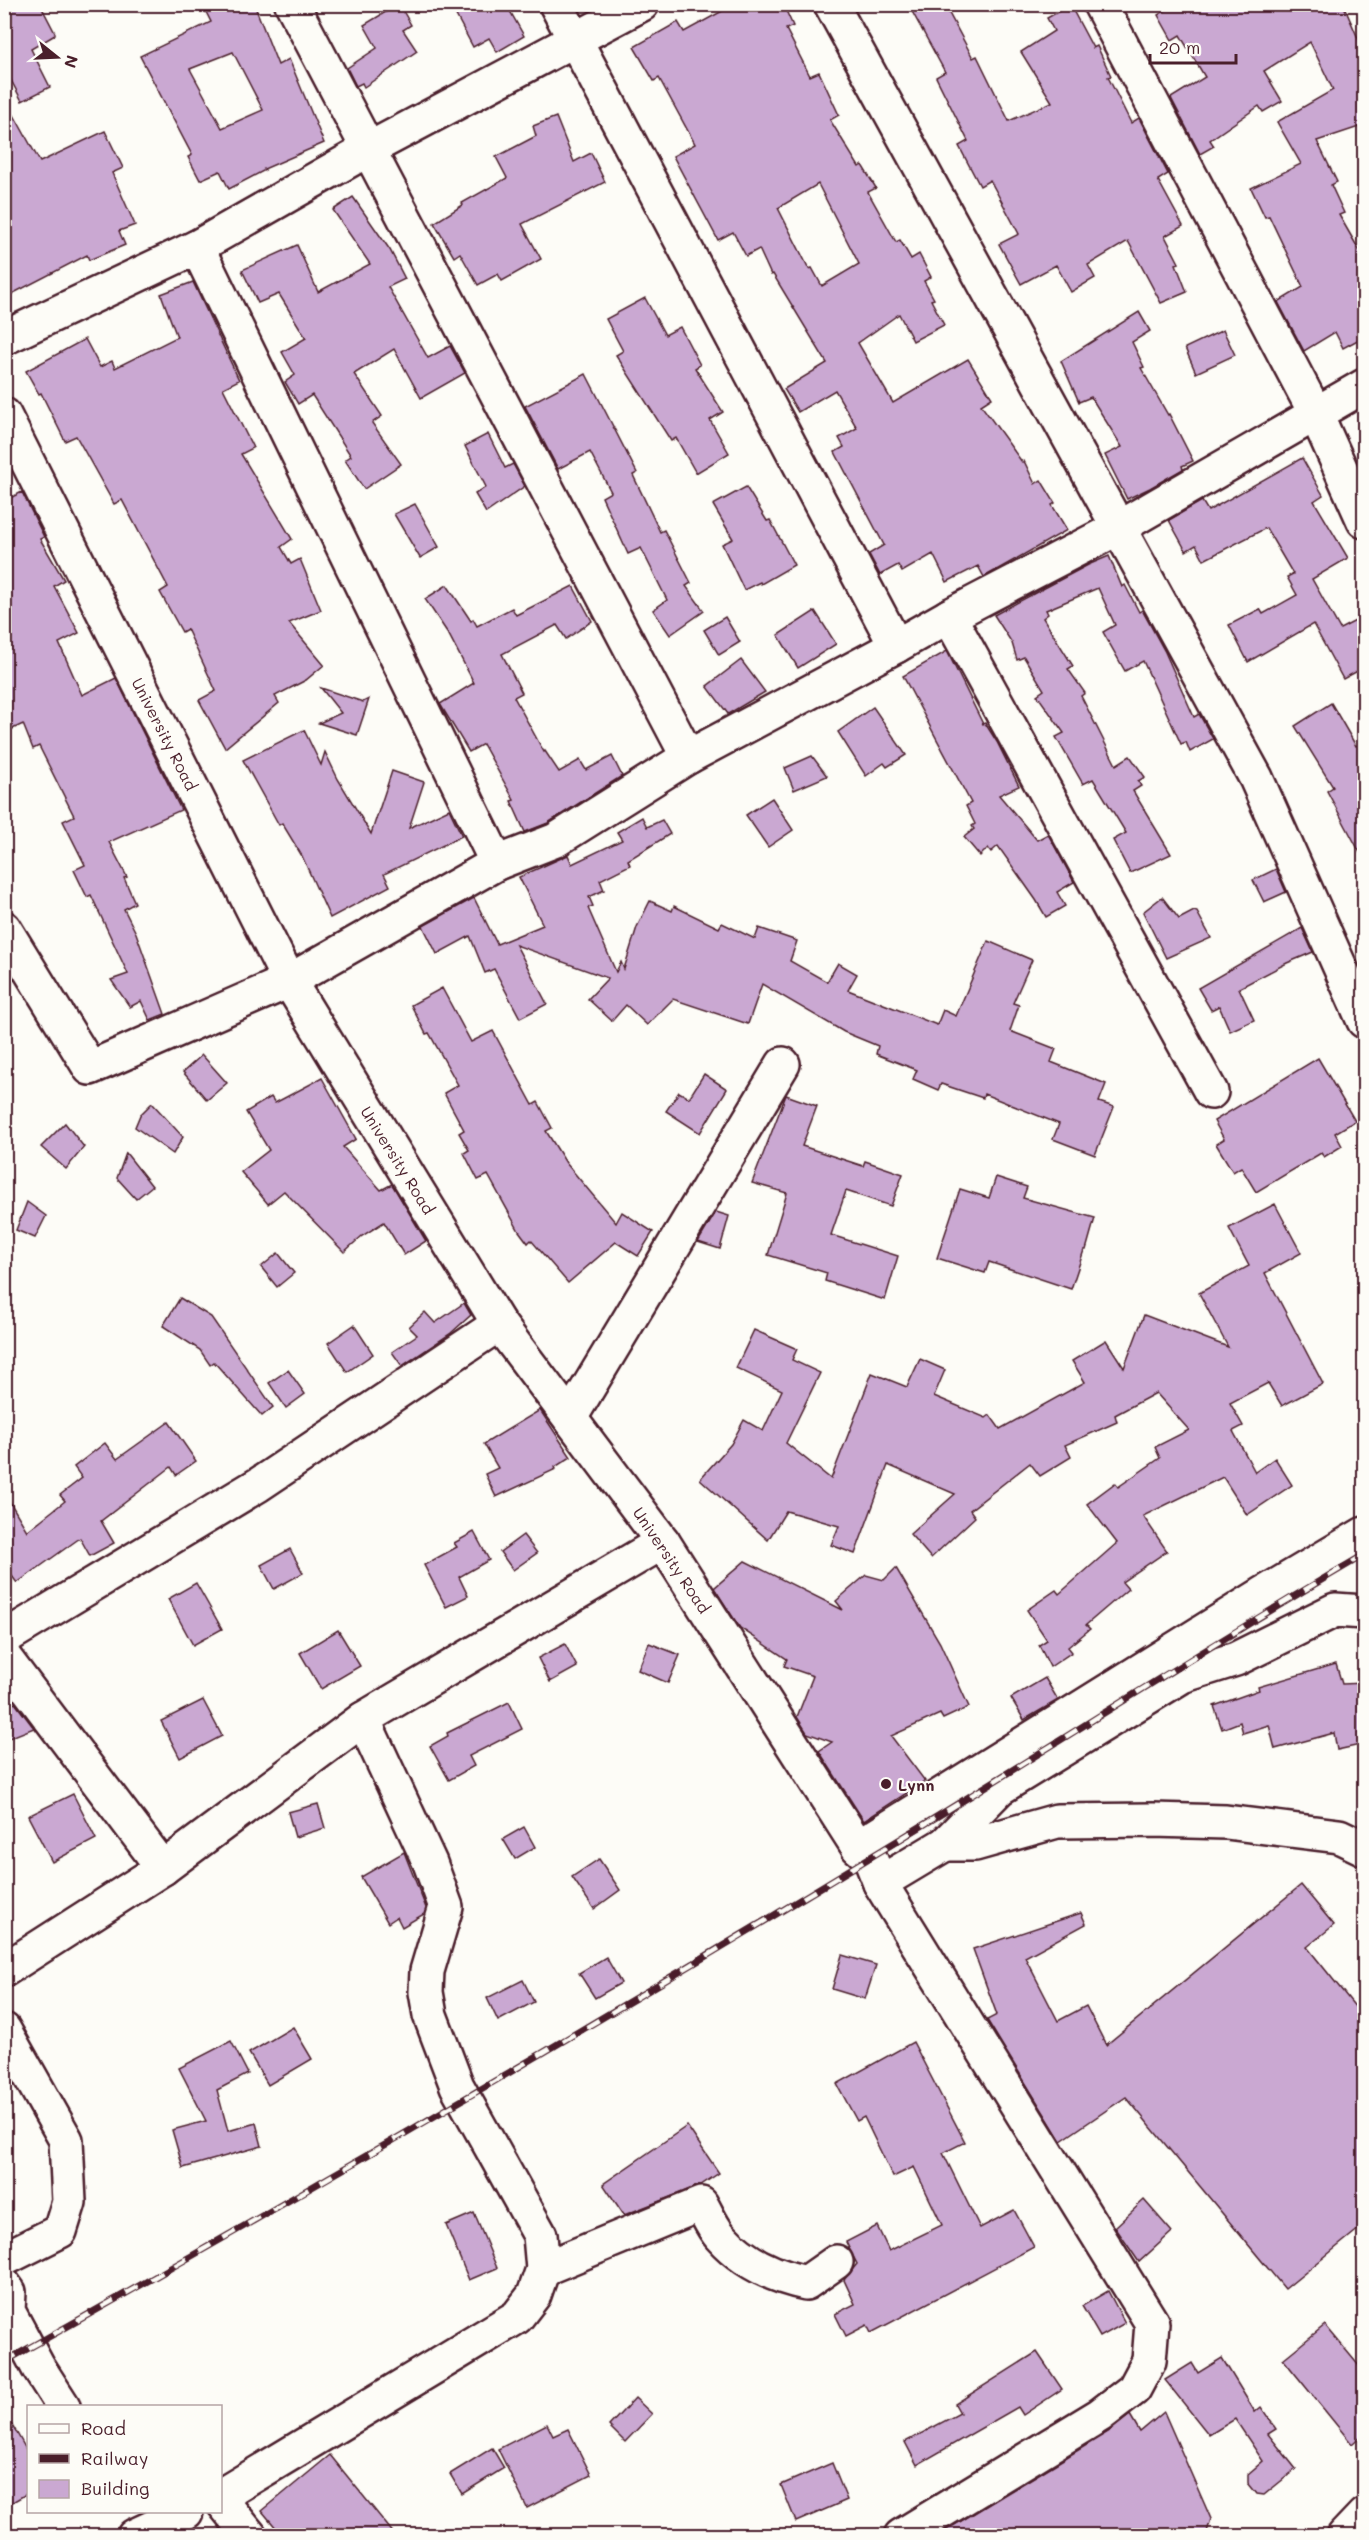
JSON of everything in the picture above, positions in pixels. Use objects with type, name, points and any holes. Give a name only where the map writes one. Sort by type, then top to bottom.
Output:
[{"type":"street","points":[[292,4],[688,756]]},
{"type":"street","points":[[556,4],[896,646]]},
{"type":"street","points":[[4,338],[197,247],[369,149],[574,38],[642,4]]},
{"type":"street","points":[[831,4],[1256,778],[1365,1021]]},
{"type":"street","points":[[1100,4],[1316,414],[1365,521]]},
{"type":"street","points":[[197,247],[497,863]]},
{"type":"street","points":[[4,928],[90,1068],[289,981],[497,863],[556,840],[688,756],[1118,528],[1365,386]]},
{"type":"street","name":"University Road","points":[[4,414],[289,981],[499,1324],[663,1542],[869,1863],[1152,2323],[1149,2361],[1134,2389],[1100,2415],[901,2535]]},
{"type":"street","points":[[949,616],[1210,1092]]},
{"type":"street","points":[[570,1418],[783,1064]]},
{"type":"street","points":[[4,1638],[258,1485],[499,1324]]},
{"type":"street","points":[[869,1863],[1253,1600],[1365,1534]]},
{"type":"street","points":[[4,1970],[163,1868],[363,1719],[663,1542]]},
{"type":"street","points":[[945,1844],[1000,1788],[1182,1676],[1236,1659],[1350,1611],[1365,1593]]},
{"type":"street","points":[[4,1658],[163,1868]]},
{"type":"street","points":[[222,2496],[517,2317],[534,2295],[543,2269],[540,2235],[458,2086],[430,2015],[426,1992],[427,1971],[446,1907],[430,1863],[363,1719]]},
{"type":"street","points":[[869,1863],[945,1844],[975,1844],[1057,1821],[1226,1822],[1339,1836],[1365,1848]]},
{"type":"street","points":[[4,2030],[66,2140],[69,2202],[60,2231],[4,2259]]},
{"type":"street","points":[[543,2269],[701,2204],[719,2235],[750,2263],[787,2279],[806,2283],[836,2262]]},
{"type":"street","points":[[4,2284],[9,2292],[8,2311],[38,2367],[62,2405]]},
{"type":"street","points":[[222,2500],[250,2535]]},
{"type":"street","points":[[136,2526],[179,2513]]},
{"type":"street","points":[[1344,2535],[1365,2515]]},
{"type":"building","points":[[4,4],[40,4],[55,33],[31,49],[50,87],[22,101],[4,67]]},
{"type":"building","points":[[202,4],[254,4],[278,65],[289,59],[324,143],[264,169],[229,189],[220,171],[200,180],[188,157],[192,155],[140,56],[211,22]],"holes":[[[233,52],[263,110],[222,128],[190,69]]]},
{"type":"building","points":[[399,4],[411,25],[403,30],[417,51],[364,87],[362,83],[356,86],[347,68],[377,48],[364,25]]},
{"type":"building","points":[[450,4],[506,4],[524,36],[497,52],[489,38],[473,47]]},
{"type":"building","points":[[735,4],[783,4],[793,26],[786,29],[810,76],[819,72],[839,115],[830,120],[859,167],[862,165],[876,188],[868,192],[896,242],[900,240],[911,259],[919,254],[931,277],[924,281],[944,325],[913,341],[899,314],[858,343],[893,403],[968,359],[992,398],[981,405],[1022,462],[1024,461],[1035,484],[1041,480],[1055,503],[1052,505],[1067,530],[984,577],[978,566],[947,582],[933,554],[902,572],[898,565],[880,575],[869,554],[884,545],[835,452],[844,447],[839,438],[857,428],[835,390],[798,412],[784,389],[827,363],[773,274],[771,275],[759,249],[746,256],[733,232],[718,240],[673,156],[695,144],[659,78],[654,81],[634,47],[678,22],[684,32]],"holes":[[[818,184],[859,264],[822,286],[812,268],[809,269],[778,208]]]},
{"type":"building","points":[[908,4],[944,4],[973,58],[977,56],[1009,121],[1052,102],[1021,52],[1054,31],[1047,18],[1070,5],[1093,48],[1097,46],[1111,76],[1108,77],[1131,123],[1139,118],[1168,174],[1158,180],[1183,226],[1165,236],[1179,263],[1176,264],[1187,292],[1161,303],[1128,241],[1088,265],[1095,278],[1071,292],[1056,265],[1021,284],[999,244],[1019,234],[990,180],[980,186],[959,146],[968,141],[936,77],[945,72]]},
{"type":"building","points":[[1175,4],[1287,4],[1291,11],[1306,4],[1343,4],[1365,54],[1365,125],[1317,141],[1337,182],[1331,185],[1344,213],[1339,215],[1365,260],[1365,336],[1343,348],[1335,332],[1304,351],[1278,302],[1303,287],[1269,216],[1265,217],[1251,188],[1301,164],[1277,122],[1333,90],[1310,42],[1264,71],[1282,101],[1263,112],[1259,106],[1210,140],[1214,146],[1200,154],[1171,98],[1205,77],[1180,35],[1172,40],[1158,15]]},
{"type":"building","points":[[4,97],[40,162],[105,131],[123,168],[112,173],[135,225],[119,231],[125,245],[89,260],[87,255],[4,298]]},
{"type":"building","points":[[556,117],[574,162],[591,153],[605,182],[522,224],[541,259],[502,281],[498,274],[478,285],[460,253],[454,257],[434,223],[463,205],[462,203],[507,178],[496,157],[536,136],[533,126]]},
{"type":"building","points":[[353,197],[390,250],[405,279],[388,287],[428,358],[450,346],[465,373],[421,398],[394,349],[354,374],[382,416],[372,423],[401,464],[364,489],[345,460],[351,456],[312,395],[298,404],[285,382],[295,375],[282,352],[306,338],[279,294],[258,303],[242,270],[297,245],[318,292],[370,264],[333,210]]},
{"type":"building","points":[[193,282],[239,380],[223,388],[253,448],[241,454],[292,539],[281,547],[291,564],[300,559],[321,610],[289,623],[324,665],[306,680],[275,696],[279,703],[225,748],[199,700],[216,691],[187,629],[182,632],[160,592],[168,587],[122,500],[114,504],[76,436],[65,441],[41,393],[39,394],[26,371],[85,339],[100,367],[112,361],[115,368],[177,337],[161,294]]},
{"type":"building","points":[[645,298],[665,335],[680,327],[700,365],[695,368],[723,412],[710,420],[729,453],[696,473],[676,438],[671,441],[616,355],[623,351],[606,319]]},
{"type":"building","points":[[1139,312],[1150,331],[1132,342],[1144,367],[1141,368],[1169,414],[1193,461],[1150,488],[1127,499],[1105,455],[1122,447],[1091,397],[1079,402],[1061,361]]},
{"type":"building","points":[[1223,330],[1235,355],[1196,373],[1185,348]]},
{"type":"building","points":[[586,374],[637,473],[633,475],[660,532],[664,530],[691,583],[686,586],[704,611],[670,635],[653,610],[667,600],[641,548],[628,554],[602,497],[611,492],[590,452],[558,469],[525,406]]},
{"type":"building","points":[[488,434],[505,468],[513,464],[525,486],[486,513],[475,494],[486,487],[465,446]]},
{"type":"building","points":[[1302,458],[1323,495],[1314,501],[1348,558],[1312,579],[1340,629],[1365,616],[1365,667],[1343,679],[1313,624],[1248,662],[1229,625],[1260,609],[1263,614],[1297,595],[1287,577],[1293,574],[1266,528],[1204,560],[1196,545],[1186,551],[1169,520],[1202,501],[1208,511]]},
{"type":"building","points":[[746,487],[767,521],[770,520],[794,565],[761,584],[760,582],[744,590],[722,544],[733,539],[713,505]]},
{"type":"building","points":[[22,492],[44,537],[40,539],[64,580],[54,586],[79,633],[59,643],[82,695],[116,678],[181,810],[109,842],[127,877],[124,878],[135,903],[124,909],[136,933],[165,1014],[150,1020],[141,1001],[130,1007],[111,980],[128,974],[91,895],[87,897],[74,870],[85,865],[63,821],[74,816],[39,746],[33,749],[23,724],[4,733],[4,501]]},
{"type":"building","points":[[415,504],[439,547],[420,558],[394,514]]},
{"type":"building","points":[[1109,556],[1122,587],[1125,585],[1139,612],[1142,610],[1165,652],[1194,717],[1199,714],[1213,739],[1190,752],[1186,742],[1181,744],[1143,661],[1125,671],[1103,632],[1115,625],[1098,588],[1046,610],[1048,614],[1043,618],[1073,666],[1068,669],[1085,693],[1081,696],[1116,765],[1130,756],[1145,777],[1138,781],[1141,786],[1133,791],[1171,854],[1130,873],[1113,840],[1126,833],[1093,779],[1083,784],[1056,737],[1064,733],[1037,695],[1044,690],[1024,657],[1017,660],[1012,643],[994,615]]},
{"type":"building","points":[[447,585],[471,621],[473,619],[477,626],[512,608],[516,615],[573,586],[592,621],[566,639],[557,625],[502,654],[522,693],[514,697],[544,752],[559,772],[580,760],[586,770],[612,756],[622,776],[548,823],[525,832],[511,801],[514,800],[483,744],[469,752],[440,704],[474,683],[449,635],[425,599]]},
{"type":"building","points":[[815,611],[836,644],[798,668],[778,635]]},
{"type":"building","points":[[725,617],[740,642],[719,655],[704,630]]},
{"type":"building","points":[[947,651],[983,724],[985,723],[997,742],[1019,786],[999,795],[1037,840],[1048,834],[1074,882],[1057,892],[1065,906],[1046,917],[998,846],[991,852],[988,848],[980,856],[964,837],[974,829],[972,826],[975,824],[966,806],[971,803],[903,676]]},
{"type":"building","points":[[741,660],[765,692],[728,714],[707,686]]},
{"type":"building","points":[[321,688],[363,702],[369,699],[357,735],[319,723],[341,713]]},
{"type":"building","points":[[1331,703],[1356,746],[1365,741],[1365,862],[1327,791],[1333,787],[1295,726]]},
{"type":"building","points":[[873,707],[906,755],[887,767],[884,763],[866,776],[838,732]]},
{"type":"building","points":[[304,730],[321,765],[325,752],[338,779],[371,834],[392,771],[424,782],[409,828],[449,809],[462,836],[384,874],[390,886],[330,918],[302,856],[282,823],[279,825],[243,760]]},
{"type":"building","points":[[812,756],[827,776],[794,790],[785,768]]},
{"type":"building","points":[[772,798],[793,830],[768,847],[746,815]]},
{"type":"building","points":[[642,817],[647,827],[662,820],[670,834],[628,860],[630,865],[600,880],[604,890],[589,897],[593,906],[588,908],[616,972],[621,962],[624,969],[637,927],[650,901],[672,911],[674,906],[719,928],[722,923],[755,939],[759,928],[797,941],[790,961],[827,982],[838,963],[857,974],[848,990],[937,1025],[943,1010],[956,1016],[988,941],[1032,960],[1013,1003],[1019,1005],[1010,1031],[1056,1049],[1051,1062],[1106,1084],[1099,1102],[1114,1107],[1095,1155],[1053,1139],[1059,1124],[984,1094],[983,1098],[941,1084],[938,1090],[913,1079],[917,1070],[876,1054],[878,1046],[844,1032],[762,984],[748,1024],[673,999],[647,1025],[626,1005],[612,1021],[588,999],[608,978],[516,945],[547,1004],[520,1018],[494,969],[485,973],[470,936],[437,954],[423,926],[474,898],[497,944],[543,925],[519,877],[568,855],[572,864],[622,840],[617,832]]},
{"type":"building","points":[[1276,869],[1286,892],[1264,902],[1253,880]]},
{"type":"building","points":[[1162,897],[1179,919],[1194,911],[1197,912],[1211,938],[1166,958],[1143,912]]},
{"type":"building","points":[[1302,928],[1313,952],[1239,988],[1254,1020],[1230,1031],[1219,1006],[1211,1010],[1198,988]]},
{"type":"building","points":[[442,988],[471,1042],[493,1031],[533,1105],[538,1102],[552,1128],[546,1131],[566,1163],[616,1223],[622,1212],[653,1232],[638,1256],[616,1242],[568,1283],[531,1240],[528,1243],[519,1231],[488,1175],[478,1180],[464,1153],[469,1150],[459,1133],[464,1130],[444,1093],[458,1085],[411,1005]]},
{"type":"building","points":[[202,1055],[227,1083],[207,1100],[183,1072]]},
{"type":"building","points":[[1318,1058],[1355,1121],[1335,1133],[1342,1146],[1324,1157],[1321,1153],[1256,1192],[1241,1167],[1233,1172],[1216,1144],[1224,1139],[1214,1121]]},
{"type":"building","points":[[704,1074],[727,1089],[700,1133],[666,1111],[679,1092],[689,1098]]},
{"type":"building","points":[[322,1078],[356,1139],[343,1147],[381,1190],[392,1184],[426,1241],[404,1255],[384,1222],[362,1236],[344,1252],[284,1191],[268,1204],[241,1172],[269,1150],[246,1112],[271,1097],[275,1103]]},
{"type":"building","points":[[786,1095],[817,1106],[802,1146],[863,1166],[865,1161],[903,1174],[891,1206],[846,1191],[831,1235],[898,1256],[885,1300],[825,1281],[827,1273],[768,1255],[787,1193],[752,1183]]},
{"type":"building","points":[[152,1103],[183,1137],[173,1154],[135,1127],[140,1115]]},
{"type":"building","points":[[65,1123],[84,1147],[66,1169],[41,1147]]},
{"type":"building","points":[[126,1153],[152,1186],[136,1199],[117,1178]]},
{"type":"building","points":[[996,1177],[1027,1187],[1023,1198],[1095,1218],[1071,1289],[989,1262],[985,1273],[937,1258],[960,1189],[989,1198]]},
{"type":"building","points":[[27,1202],[46,1216],[35,1238],[16,1230]]},
{"type":"building","points":[[1275,1204],[1301,1253],[1265,1273],[1323,1384],[1282,1406],[1268,1383],[1230,1403],[1243,1426],[1233,1431],[1255,1472],[1275,1458],[1292,1485],[1247,1515],[1223,1477],[1143,1516],[1167,1551],[1122,1582],[1128,1589],[1086,1625],[1090,1629],[1068,1647],[1072,1652],[1050,1667],[1039,1645],[1047,1640],[1027,1610],[1056,1590],[1059,1594],[1117,1543],[1087,1504],[1115,1483],[1118,1487],[1160,1458],[1155,1447],[1189,1430],[1156,1393],[1115,1415],[1117,1422],[1065,1445],[1071,1457],[1040,1476],[1030,1463],[970,1510],[975,1517],[931,1558],[910,1534],[955,1494],[888,1465],[855,1554],[831,1545],[839,1526],[786,1511],[768,1540],[700,1479],[731,1444],[744,1420],[763,1431],[782,1390],[736,1368],[754,1330],[797,1349],[792,1360],[820,1373],[786,1443],[831,1479],[872,1373],[907,1387],[920,1359],[945,1370],[934,1396],[986,1418],[990,1415],[1000,1429],[1085,1382],[1072,1361],[1106,1340],[1124,1368],[1144,1315],[1228,1347],[1199,1293],[1249,1266],[1229,1228]]},
{"type":"building","points":[[716,1212],[729,1216],[720,1249],[698,1242]]},
{"type":"building","points":[[278,1253],[294,1273],[277,1287],[261,1267]]},
{"type":"building","points":[[180,1298],[211,1317],[273,1407],[262,1416],[214,1362],[210,1365],[200,1350],[163,1326]]},
{"type":"building","points":[[464,1303],[471,1315],[451,1333],[402,1366],[392,1352],[417,1335],[409,1327],[425,1312],[435,1323]]},
{"type":"building","points":[[354,1325],[373,1354],[347,1372],[328,1343]]},
{"type":"building","points":[[288,1370],[305,1394],[286,1408],[269,1383]]},
{"type":"building","points":[[540,1410],[571,1457],[555,1467],[556,1469],[496,1497],[485,1474],[498,1468],[484,1444]]},
{"type":"building","points":[[169,1422],[196,1461],[176,1475],[171,1467],[101,1521],[114,1543],[90,1556],[80,1538],[17,1583],[4,1565],[4,1492],[27,1531],[65,1501],[60,1495],[82,1478],[74,1467],[105,1443],[117,1459]]},
{"type":"building","points":[[474,1532],[489,1560],[459,1577],[468,1596],[446,1607],[424,1565],[457,1547],[454,1543]]},
{"type":"building","points":[[523,1535],[537,1553],[513,1570],[500,1552]]},
{"type":"building","points":[[290,1549],[303,1573],[274,1589],[261,1565]]},
{"type":"building","points":[[745,1561],[843,1610],[836,1601],[866,1575],[884,1580],[896,1568],[940,1643],[969,1707],[943,1719],[940,1714],[891,1736],[925,1781],[864,1821],[819,1751],[832,1742],[807,1733],[797,1717],[813,1676],[784,1666],[787,1659],[740,1628],[714,1588]]},
{"type":"building","points":[[196,1583],[222,1629],[193,1645],[168,1599]]},
{"type":"building","points":[[338,1630],[360,1666],[321,1689],[300,1653]]},
{"type":"building","points":[[649,1643],[680,1655],[668,1683],[638,1670]]},
{"type":"building","points":[[565,1644],[577,1667],[550,1682],[538,1658]]},
{"type":"building","points":[[1336,1664],[1342,1684],[1365,1683],[1365,1744],[1337,1750],[1334,1733],[1275,1749],[1269,1725],[1243,1733],[1240,1722],[1222,1729],[1214,1706],[1259,1690],[1258,1687]]},
{"type":"building","points":[[1045,1678],[1058,1700],[1024,1720],[1011,1698]]},
{"type":"building","points":[[203,1700],[222,1736],[180,1758],[161,1721]]},
{"type":"building","points":[[509,1702],[522,1729],[469,1756],[474,1766],[449,1780],[430,1746],[448,1736],[447,1733]]},
{"type":"building","points":[[15,1703],[34,1728],[4,1740],[4,1708]]},
{"type":"building","points":[[73,1794],[96,1839],[52,1862],[28,1816]]},
{"type":"building","points":[[318,1804],[325,1828],[295,1837],[288,1812]]},
{"type":"building","points":[[524,1827],[535,1847],[515,1859],[503,1839]]},
{"type":"building","points":[[404,1852],[426,1908],[424,1914],[402,1927],[397,1917],[388,1923],[361,1877]]},
{"type":"building","points":[[599,1859],[620,1890],[594,1909],[572,1877]]},
{"type":"building","points":[[1301,1885],[1334,1925],[1307,1947],[1365,2019],[1365,2224],[1285,2289],[1126,2097],[1061,2141],[987,2020],[997,2015],[973,1949],[1081,1913],[1086,1924],[1025,1957],[1058,2021],[1086,2006],[1106,2045]]},
{"type":"building","points":[[842,1955],[876,1965],[865,1999],[832,1989]]},
{"type":"building","points":[[606,1957],[621,1983],[595,1998],[579,1973]]},
{"type":"building","points":[[523,1980],[534,2002],[498,2021],[487,1998]]},
{"type":"building","points":[[293,2027],[312,2059],[268,2085],[249,2053]]},
{"type":"building","points":[[231,2041],[248,2074],[217,2090],[228,2131],[256,2123],[262,2146],[183,2168],[172,2130],[206,2121],[179,2068]]},
{"type":"building","points":[[913,2042],[965,2142],[943,2153],[980,2228],[1014,2210],[1034,2247],[871,2333],[867,2325],[846,2336],[835,2314],[855,2304],[844,2280],[857,2264],[846,2242],[877,2226],[889,2251],[942,2225],[914,2167],[893,2177],[864,2117],[857,2121],[837,2084]]},
{"type":"building","points":[[687,2126],[719,2173],[701,2185],[624,2215],[603,2184]]},
{"type":"building","points":[[1144,2200],[1172,2232],[1139,2262],[1115,2227]]},
{"type":"building","points":[[474,2213],[497,2268],[469,2280],[446,2225]]},
{"type":"building","points":[[1108,2291],[1125,2323],[1100,2337],[1082,2306]]},
{"type":"building","points":[[1325,2325],[1365,2373],[1365,2432],[1352,2444],[1283,2359]]},
{"type":"building","points":[[1037,2352],[1062,2389],[1023,2415],[1018,2407],[917,2465],[905,2442],[960,2413],[955,2404]]},
{"type":"building","points":[[1222,2358],[1255,2412],[1261,2407],[1276,2429],[1268,2434],[1296,2469],[1264,2495],[1257,2494],[1248,2483],[1248,2474],[1263,2461],[1235,2419],[1209,2435],[1165,2380],[1192,2363],[1198,2373]]},
{"type":"building","points":[[635,2398],[652,2414],[625,2442],[609,2426]]},
{"type":"building","points":[[4,2410],[27,2451],[27,2494],[4,2507]]},
{"type":"building","points":[[1164,2412],[1211,2519],[1206,2535],[938,2535],[1110,2431],[1130,2415],[1140,2432]]},
{"type":"building","points":[[547,2424],[553,2436],[568,2429],[591,2475],[527,2508],[498,2449]]},
{"type":"building","points":[[492,2448],[504,2468],[462,2494],[450,2474]]},
{"type":"building","points":[[330,2455],[395,2535],[282,2535],[262,2511]]},
{"type":"building","points":[[832,2463],[847,2500],[796,2522],[781,2485]]},
{"type":"railway","points":[[4,2362],[330,2177],[655,1987],[1364,1555]]},
{"type":"place","name":"Lynn","points":[[886,1784]]}]
